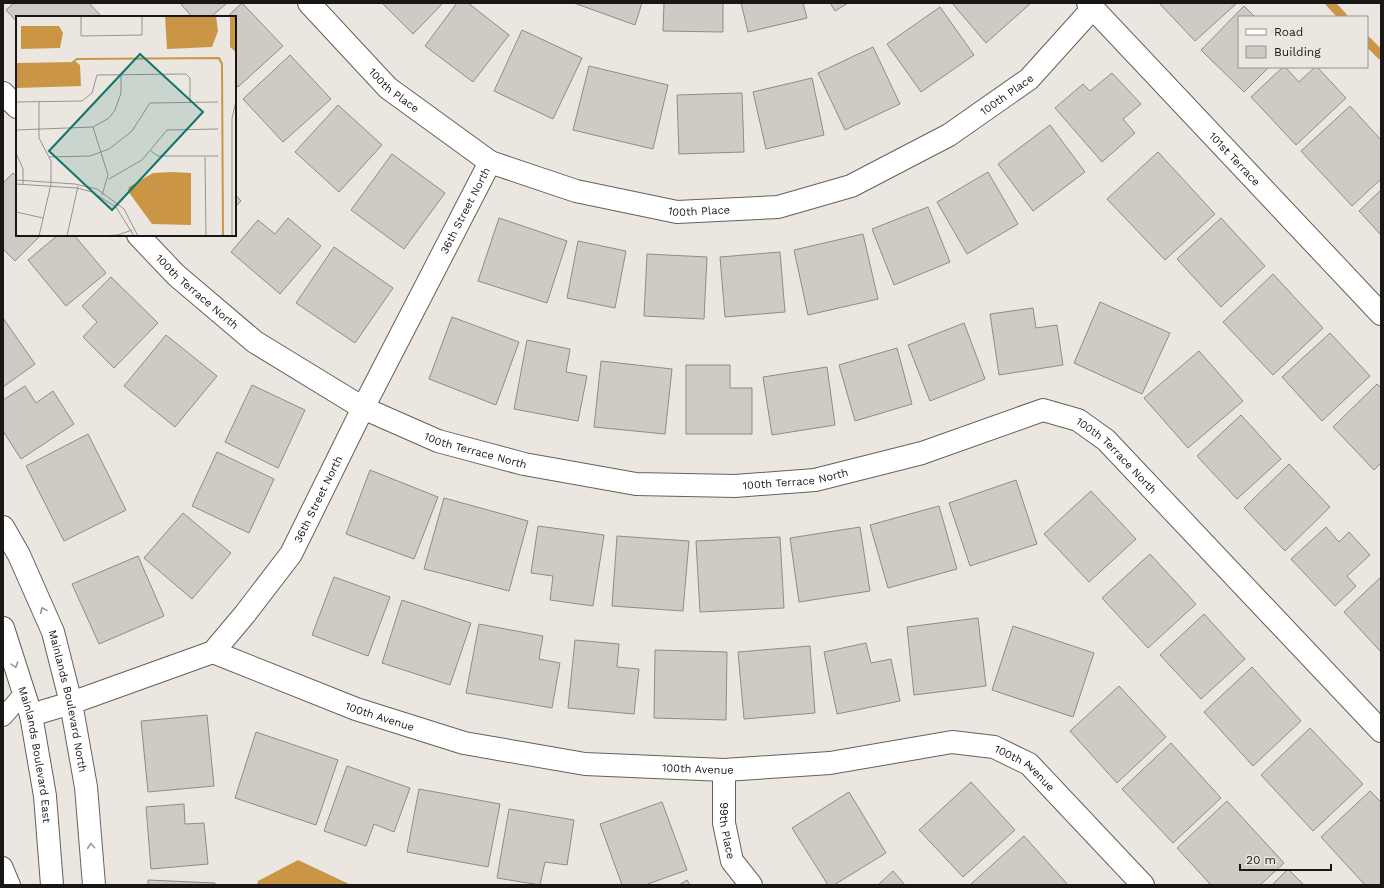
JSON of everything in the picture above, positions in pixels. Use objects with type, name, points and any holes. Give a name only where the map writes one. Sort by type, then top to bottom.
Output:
[{"type":"street","name":"100th Place","points":[[309,3],[388,88],[490,162],[576,191],[677,212],[778,206],[851,186],[949,135],[1029,79],[1090,6]]},
{"type":"street","name":"101st Terrace","points":[[1090,6],[1381,314]]},
{"type":"street","points":[[3,92],[16,106]]},
{"type":"street","name":"36th Street North","points":[[213,652],[245,614],[291,554],[363,408],[490,162]]},
{"type":"street","name":"100th Terrace North","points":[[139,236],[176,275],[255,342],[363,408],[438,441],[524,464],[636,484],[736,486],[815,480],[922,453],[1043,410],[1078,420],[1106,440],[1377,719]]},
{"type":"street","name":"Mainlands Boulevard North","points":[[3,527],[19,555],[53,632],[71,703],[86,787],[94,885]]},
{"type":"street","name":"Mainlands Boulevard East","points":[[3,628],[31,715],[45,796],[52,885]]},
{"type":"street","points":[[31,715],[71,703],[213,652]]},
{"type":"street","name":"100th Avenue","points":[[213,652],[356,709],[464,743],[586,764],[724,770],[830,763],[952,742],[994,747],[1029,764],[1143,885]]},
{"type":"street","name":"99th Place","points":[[724,770],[724,823],[732,861],[751,885]]},
{"type":"lane","points":[[3,717],[24,694]]},
{"type":"lane","points":[[3,866],[11,885]]},
{"type":"shaded area","points":[[298,860],[351,885],[257,885],[258,881]]},
{"type":"building","points":[[14,3],[89,3],[101,16],[16,16],[16,21],[6,10]]},
{"type":"building","points":[[180,3],[227,3],[212,16],[191,16]]},
{"type":"building","points":[[242,3],[283,46],[238,87],[236,84],[236,16],[228,16]]},
{"type":"building","points":[[382,3],[443,3],[413,34]]},
{"type":"building","points":[[457,3],[468,3],[509,35],[473,82],[425,46]]},
{"type":"building","points":[[574,3],[642,3],[635,25]]},
{"type":"building","points":[[664,3],[723,3],[723,32],[663,31]]},
{"type":"building","points":[[741,3],[803,3],[807,18],[748,32]]},
{"type":"building","points":[[830,3],[848,3],[835,11]]},
{"type":"building","points":[[952,3],[1031,3],[986,43]]},
{"type":"building","points":[[1159,3],[1237,3],[1195,41]]},
{"type":"building","points":[[1244,6],[1254,16],[1238,16],[1238,68],[1268,68],[1244,92],[1201,50]]},
{"type":"building","points":[[940,7],[974,55],[921,92],[887,44]]},
{"type":"building","points":[[522,30],[582,58],[553,119],[494,91]]},
{"type":"building","points":[[873,47],[900,104],[845,130],[818,73]]},
{"type":"building","points":[[290,55],[331,99],[283,142],[243,99]]},
{"type":"building","points":[[589,66],[668,85],[653,149],[573,130]]},
{"type":"building","points":[[1282,68],[1286,68],[1299,82],[1314,68],[1318,68],[1346,98],[1296,145],[1251,97]]},
{"type":"building","points":[[1112,73],[1141,104],[1123,119],[1135,133],[1102,162],[1055,108],[1083,84],[1090,91]]},
{"type":"building","points":[[812,78],[824,135],[766,149],[753,92]]},
{"type":"building","points":[[742,93],[744,152],[679,154],[677,95]]},
{"type":"building","points":[[338,105],[382,145],[339,192],[295,152]]},
{"type":"building","points":[[1350,106],[1381,140],[1381,179],[1352,206],[1301,151]]},
{"type":"building","points":[[1050,125],[1085,172],[1033,211],[998,164]]},
{"type":"building","points":[[1158,152],[1215,214],[1165,260],[1107,199]]},
{"type":"building","points":[[392,154],[445,193],[404,249],[351,210]]},
{"type":"building","points":[[988,172],[1018,224],[967,254],[937,202]]},
{"type":"building","points":[[13,173],[16,176],[16,236],[40,236],[15,261],[3,249],[3,183]]},
{"type":"building","points":[[1381,190],[1381,235],[1359,211]]},
{"type":"building","points":[[236,195],[241,201],[236,206]]},
{"type":"building","points":[[928,207],[950,262],[894,285],[872,229]]},
{"type":"building","points":[[288,218],[321,246],[280,294],[231,252],[258,220],[275,234]]},
{"type":"building","points":[[499,218],[567,241],[547,303],[478,281]]},
{"type":"building","points":[[1221,218],[1265,266],[1221,307],[1177,259]]},
{"type":"building","points":[[863,234],[878,299],[808,315],[794,250]]},
{"type":"building","points":[[57,236],[75,236],[106,273],[66,306],[28,260]]},
{"type":"building","points":[[578,241],[626,251],[615,308],[567,298]]},
{"type":"building","points":[[334,247],[393,288],[355,343],[296,303]]},
{"type":"building","points":[[780,252],[785,312],[725,317],[720,257]]},
{"type":"building","points":[[647,254],[707,257],[704,319],[644,316]]},
{"type":"building","points":[[1273,274],[1323,328],[1273,375],[1223,322]]},
{"type":"building","points":[[111,277],[158,323],[114,368],[83,337],[97,322],[82,306]]},
{"type":"building","points":[[1100,302],[1170,333],[1142,394],[1074,363]]},
{"type":"building","points":[[1033,308],[1036,328],[1057,325],[1063,365],[999,375],[990,314]]},
{"type":"building","points":[[452,317],[519,342],[496,405],[429,379]]},
{"type":"building","points":[[3,318],[35,364],[3,387]]},
{"type":"building","points":[[964,323],[985,379],[930,401],[908,345]]},
{"type":"building","points":[[1330,333],[1370,376],[1322,421],[1282,377]]},
{"type":"building","points":[[166,335],[217,376],[175,427],[124,386]]},
{"type":"building","points":[[527,340],[570,349],[566,372],[587,376],[578,421],[514,409]]},
{"type":"building","points":[[897,348],[912,404],[855,421],[839,365]]},
{"type":"building","points":[[1199,351],[1243,401],[1188,448],[1144,398]]},
{"type":"building","points":[[601,361],[672,369],[665,434],[594,427]]},
{"type":"building","points":[[686,365],[730,365],[730,388],[752,388],[752,434],[686,434]]},
{"type":"building","points":[[827,367],[835,425],[772,435],[763,377]]},
{"type":"building","points":[[1377,384],[1381,388],[1381,463],[1374,470],[1333,427]]},
{"type":"building","points":[[252,385],[305,410],[278,468],[225,442]]},
{"type":"building","points":[[25,386],[36,403],[53,391],[74,424],[21,459],[3,431],[3,400]]},
{"type":"building","points":[[1241,415],[1281,459],[1237,499],[1197,456]]},
{"type":"building","points":[[88,434],[126,510],[64,541],[26,466]]},
{"type":"building","points":[[217,452],[274,479],[249,533],[192,506]]},
{"type":"building","points":[[1289,464],[1330,507],[1285,551],[1244,508]]},
{"type":"building","points":[[370,470],[438,497],[414,559],[346,534]]},
{"type":"building","points":[[1016,480],[1037,544],[970,566],[949,503]]},
{"type":"building","points":[[1091,491],[1136,539],[1089,582],[1044,534]]},
{"type":"building","points":[[444,498],[528,521],[509,591],[424,569]]},
{"type":"building","points":[[939,506],[957,569],[888,588],[870,525]]},
{"type":"building","points":[[183,513],[231,553],[192,599],[144,558]]},
{"type":"building","points":[[538,526],[604,535],[593,606],[550,600],[553,576],[531,573]]},
{"type":"building","points":[[860,527],[870,591],[799,602],[790,538]]},
{"type":"building","points":[[1326,527],[1339,542],[1349,532],[1370,555],[1347,576],[1356,586],[1335,606],[1291,559]]},
{"type":"building","points":[[617,536],[689,541],[683,611],[612,606]]},
{"type":"building","points":[[780,537],[784,608],[700,612],[696,541]]},
{"type":"building","points":[[1150,554],[1196,604],[1148,648],[1102,598]]},
{"type":"building","points":[[138,556],[164,616],[99,644],[72,584]]},
{"type":"building","points":[[334,577],[390,597],[368,656],[312,635]]},
{"type":"building","points":[[1381,577],[1381,652],[1344,612]]},
{"type":"building","points":[[402,600],[471,623],[450,685],[382,663]]},
{"type":"building","points":[[1204,614],[1245,659],[1201,699],[1160,655]]},
{"type":"building","points":[[978,618],[986,686],[914,695],[907,627]]},
{"type":"building","points":[[479,624],[543,636],[539,659],[560,663],[552,708],[466,693]]},
{"type":"building","points":[[1013,626],[1094,653],[1073,717],[992,690]]},
{"type":"building","points":[[575,640],[619,644],[617,667],[639,669],[634,714],[568,708]]},
{"type":"building","points":[[866,643],[871,663],[891,659],[900,701],[837,714],[824,652]]},
{"type":"building","points":[[810,646],[815,713],[744,719],[738,652]]},
{"type":"building","points":[[655,650],[727,652],[726,720],[654,718]]},
{"type":"building","points":[[1252,667],[1301,721],[1253,766],[1204,712]]},
{"type":"building","points":[[1119,686],[1166,737],[1117,783],[1070,731]]},
{"type":"building","points":[[207,715],[214,786],[148,792],[141,721]]},
{"type":"building","points":[[1310,728],[1363,784],[1313,831],[1261,775]]},
{"type":"building","points":[[256,732],[338,760],[316,825],[235,798]]},
{"type":"building","points":[[1171,743],[1221,798],[1173,843],[1122,789]]},
{"type":"building","points":[[347,766],[410,788],[394,832],[374,824],[366,846],[324,831]]},
{"type":"building","points":[[971,782],[1015,830],[963,877],[919,830]]},
{"type":"building","points":[[419,789],[500,804],[488,867],[407,852]]},
{"type":"building","points":[[1370,791],[1381,802],[1381,883],[1378,885],[1365,885],[1321,837]]},
{"type":"building","points":[[849,792],[886,853],[834,885],[828,885],[792,828]]},
{"type":"building","points":[[1227,801],[1284,863],[1260,885],[1211,885],[1177,848]]},
{"type":"building","points":[[662,802],[687,870],[645,885],[622,885],[600,824]]},
{"type":"building","points":[[184,804],[185,824],[204,823],[208,864],[151,869],[146,807]]},
{"type":"building","points":[[509,809],[574,820],[567,865],[545,862],[540,885],[497,878]]},
{"type":"building","points":[[1024,836],[1068,885],[970,885]]},
{"type":"building","points":[[1288,869],[1304,885],[1272,885]]},
{"type":"building","points":[[893,871],[905,885],[878,885]]},
{"type":"building","points":[[148,880],[215,883],[215,885],[148,885]]},
{"type":"building","points":[[687,880],[690,885],[679,885]]},
{"type":"waterway","points":[[1330,3],[1342,16]]},
{"type":"waterway","points":[[1368,42],[1381,55]]}]
